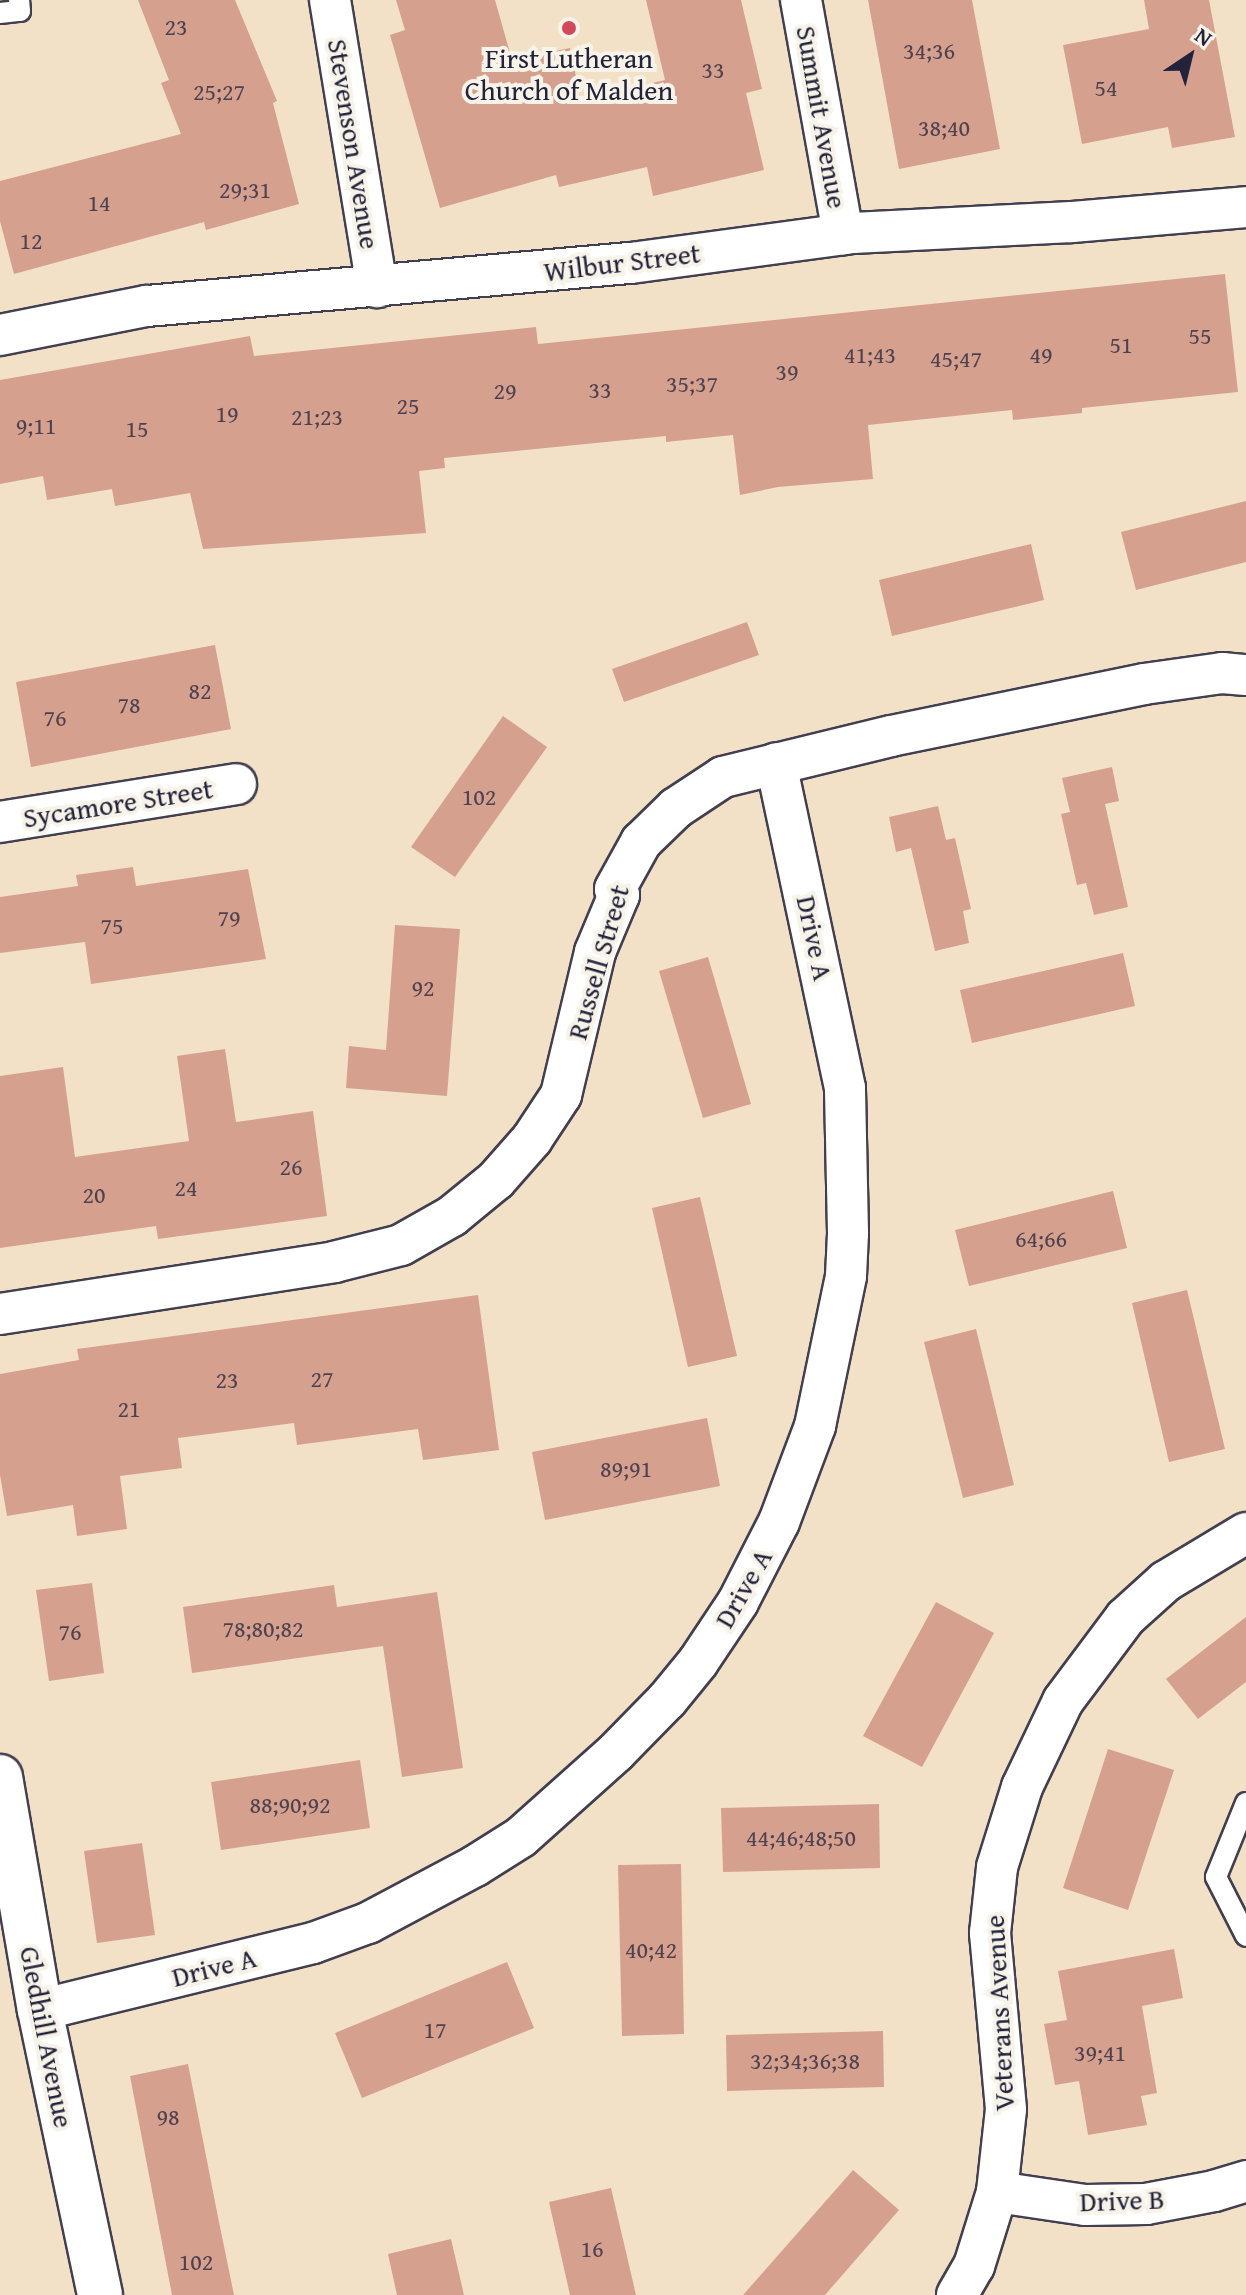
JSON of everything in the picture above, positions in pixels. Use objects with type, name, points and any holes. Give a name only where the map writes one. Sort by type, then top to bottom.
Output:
[{"type":"street","name":"Stevenson Avenue","points":[[330,0],[377,287]]},
{"type":"street","name":"Summit Avenue","points":[[801,0],[843,234]]},
{"type":"street","name":"Wilbur Street","points":[[0,335],[147,306],[631,263],[843,234],[1072,222],[1246,207]]},
{"type":"street","name":"Russell Street","points":[[0,1314],[334,1262],[401,1245],[452,1216],[496,1180],[532,1139],[561,1095],[595,952],[619,895],[615,889],[641,842],[676,808],[723,777],[1144,684],[1222,673],[1246,675]]},
{"type":"street","name":"Drive A","points":[[40,2010],[313,1943],[368,1923],[475,1866],[521,1837],[626,1742],[698,1662],[738,1602],[779,1522],[815,1426],[846,1276],[848,1233],[845,1088],[776,763]]},
{"type":"street","name":"Sycamore Street","points":[[0,822],[236,784]]},
{"type":"street","name":"Veterans Avenue","points":[[957,2295],[974,2266],[997,2192],[1006,2109],[990,1933],[997,1867],[1022,1787],[1063,1701],[1125,1618],[1166,1581],[1246,1533]]},
{"type":"street","name":"Gledhill Avenue","points":[[0,1777],[40,2010],[100,2295]]},
{"type":"street","name":"Drive B","points":[[997,2192],[1085,2205],[1146,2204],[1214,2191],[1246,2181]]},
{"type":"lane","points":[[0,13],[20,11],[19,0]]},
{"type":"lane","points":[[1246,1803],[1216,1877],[1246,1936]]},
{"type":"building","points":[[138,0],[235,0],[277,101],[273,103],[299,204],[206,230],[204,222],[14,274],[0,221],[0,181],[181,134],[161,83],[169,80]]},
{"type":"building","points":[[396,0],[495,0],[512,60],[570,48],[581,100],[665,80],[646,0],[741,0],[762,89],[746,93],[764,170],[653,196],[647,167],[559,187],[556,175],[440,208],[390,35],[405,30]]},
{"type":"building","points":[[868,0],[972,0],[1000,149],[899,169]]},
{"type":"building","points":[[1144,0],[1209,0],[1235,137],[1172,148],[1168,127],[1082,144],[1063,45],[1149,29]]},
{"type":"building","points":[[1225,274],[1238,392],[1082,408],[1082,413],[1013,420],[1012,410],[868,425],[873,479],[778,487],[740,495],[733,435],[666,442],[666,436],[444,458],[445,468],[419,471],[426,533],[203,549],[190,493],[115,506],[112,489],[47,500],[43,476],[0,484],[0,380],[250,336],[254,356],[536,327],[538,344]]},
{"type":"building","points":[[1246,501],[1246,562],[1136,590],[1121,532]]},
{"type":"building","points":[[1031,544],[1044,600],[892,636],[879,580]]},
{"type":"building","points":[[747,622],[759,655],[624,702],[612,669]]},
{"type":"building","points":[[215,645],[231,729],[31,767],[16,682]]},
{"type":"building","points":[[503,716],[547,747],[455,877],[411,847]]},
{"type":"building","points":[[1112,767],[1119,801],[1105,804],[1128,907],[1094,915],[1086,883],[1077,885],[1061,814],[1070,812],[1062,778]]},
{"type":"building","points":[[938,806],[946,840],[955,838],[971,909],[963,911],[969,943],[935,951],[911,848],[896,852],[889,817]]},
{"type":"building","points":[[133,867],[136,886],[248,869],[266,959],[91,984],[85,942],[0,953],[0,897],[78,886],[76,875]]},
{"type":"building","points":[[395,925],[460,929],[447,1096],[346,1088],[349,1046],[386,1050]]},
{"type":"building","points":[[1123,953],[1135,1006],[972,1043],[960,990]]},
{"type":"building","points":[[708,957],[751,1104],[703,1118],[659,971]]},
{"type":"building","points":[[225,1049],[236,1122],[313,1111],[327,1216],[158,1239],[156,1226],[0,1248],[0,1076],[63,1067],[75,1157],[189,1141],[177,1056]]},
{"type":"building","points":[[1113,1191],[1127,1248],[969,1286],[955,1230]]},
{"type":"building","points":[[700,1197],[737,1356],[688,1367],[652,1208]]},
{"type":"building","points":[[1187,1290],[1225,1449],[1169,1462],[1132,1303]]},
{"type":"building","points":[[478,1295],[499,1450],[423,1460],[418,1429],[297,1445],[294,1423],[178,1438],[182,1468],[120,1476],[127,1529],[77,1536],[73,1505],[7,1516],[0,1475],[0,1374],[79,1360],[77,1349]]},
{"type":"building","points":[[976,1329],[1014,1485],[963,1498],[924,1342]]},
{"type":"building","points":[[707,1418],[720,1486],[545,1520],[532,1452]]},
{"type":"building","points":[[92,1583],[104,1673],[49,1681],[36,1590]]},
{"type":"building","points":[[334,1585],[337,1607],[437,1592],[463,1768],[402,1777],[383,1646],[192,1673],[183,1607]]},
{"type":"building","points":[[936,1602],[994,1633],[922,1767],[863,1736]]},
{"type":"building","points":[[1246,1617],[1246,1682],[1198,1719],[1166,1679]]},
{"type":"building","points":[[1108,1749],[1174,1770],[1128,1910],[1063,1888]]},
{"type":"building","points":[[360,1760],[370,1828],[221,1850],[211,1782]]},
{"type":"building","points":[[879,1804],[880,1868],[723,1872],[721,1808]]},
{"type":"building","points":[[142,1843],[155,1935],[97,1943],[84,1851]]},
{"type":"building","points":[[681,1864],[684,2034],[622,2036],[618,1865]]},
{"type":"building","points":[[1174,1949],[1183,1998],[1142,2006],[1157,2093],[1141,2096],[1147,2125],[1088,2135],[1079,2081],[1055,2085],[1044,2024],[1067,2020],[1058,1971]]},
{"type":"building","points":[[507,1962],[534,2028],[362,2098],[335,2033]]},
{"type":"building","points":[[883,2031],[884,2087],[727,2091],[726,2035]]},
{"type":"building","points":[[188,2064],[234,2295],[172,2295],[130,2076]]},
{"type":"building","points":[[853,2170],[899,2210],[825,2295],[743,2295]]},
{"type":"building","points":[[611,2188],[636,2295],[570,2295],[549,2202]]},
{"type":"building","points":[[451,2239],[464,2295],[397,2295],[388,2254]]},
{"type":"place","name":"First Lutheran Church of Malden","points":[[569,28]]}]
